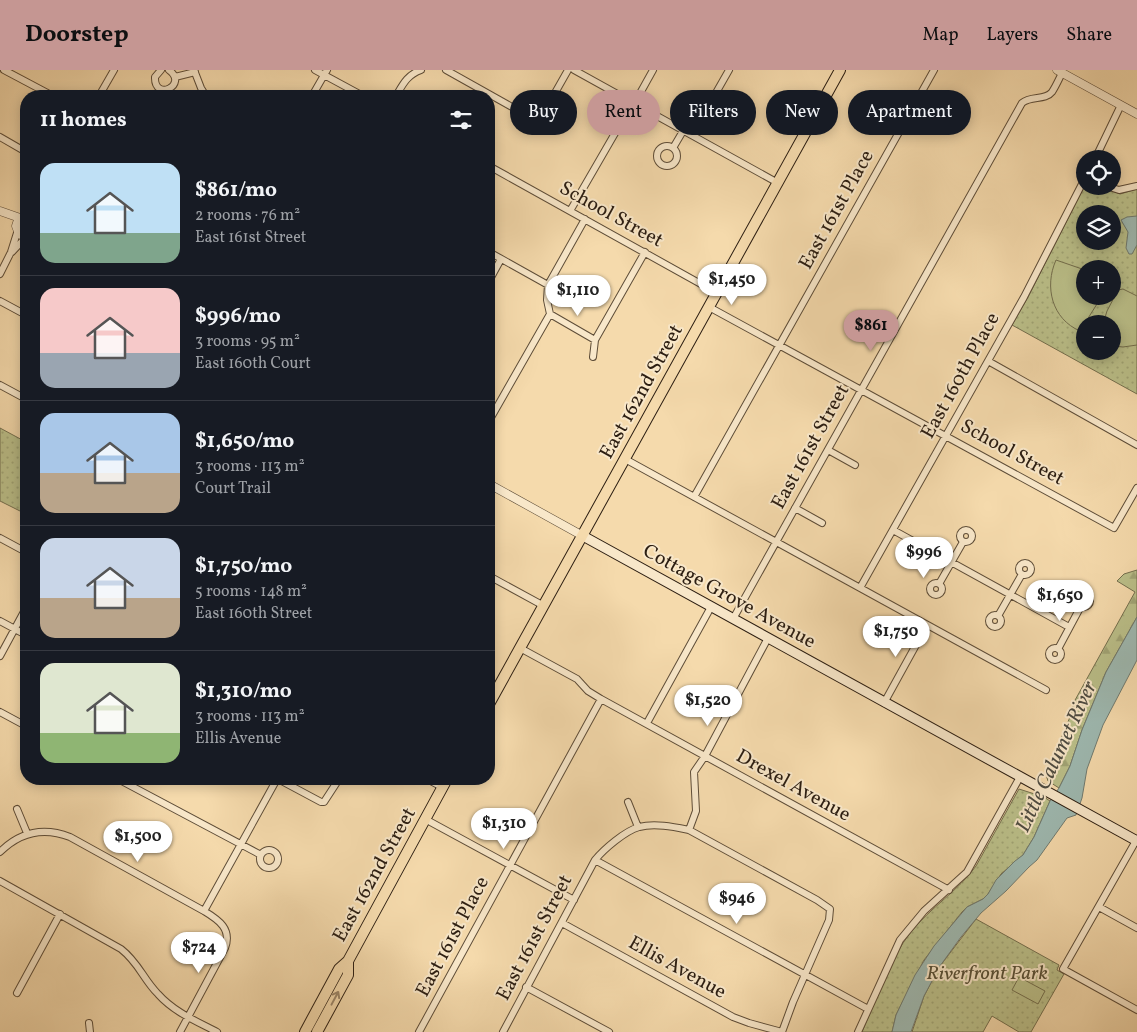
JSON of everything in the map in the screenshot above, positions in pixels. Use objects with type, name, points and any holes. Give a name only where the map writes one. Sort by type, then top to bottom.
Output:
[{"type":"main road","name":"East 162nd Street","points":[[495,693],[840,70]]},
{"type":"main road","name":"Cottage Grove Avenue","points":[[583,536],[1042,790],[1137,840]]},
{"type":"main road","name":"East 162nd Street","points":[[305,1032],[339,969],[348,961],[444,785]]},
{"type":"main road","name":"East 162nd Street","points":[[317,1032],[348,975],[348,961]]},
{"type":"street","points":[[4,70],[42,90]]},
{"type":"street","points":[[102,90],[114,70]]},
{"type":"street","points":[[161,70],[157,73],[155,80],[160,88],[166,90],[173,87],[175,77]]},
{"type":"street","points":[[169,70],[175,77]]},
{"type":"street","points":[[315,70],[325,73],[353,90]]},
{"type":"street","points":[[400,90],[407,78],[414,72],[422,70]]},
{"type":"street","points":[[446,70],[482,90]]},
{"type":"street","points":[[495,97],[512,107],[526,111],[536,110],[550,100],[568,70]]},
{"type":"street","points":[[574,70],[610,90]]},
{"type":"street","points":[[642,90],[653,70]]},
{"type":"street","points":[[718,90],[729,70]]},
{"type":"street","name":"East 161st Place","points":[[694,497],[934,70]]},
{"type":"street","points":[[175,77],[194,71],[202,90]]},
{"type":"street","points":[[1060,71],[1137,114]]},
{"type":"street","name":"East 161st Street","points":[[733,619],[1022,103],[1026,99],[1045,97],[1051,93],[1060,71]]},
{"type":"street","points":[[315,90],[325,73]]},
{"type":"street","points":[[1099,150],[1121,105]]},
{"type":"street","points":[[570,211],[614,135]]},
{"type":"street","points":[[673,148],[680,135]]},
{"type":"street","points":[[692,135],[778,183]]},
{"type":"street","points":[[0,137],[20,149]]},
{"type":"street","name":"School Street","points":[[495,169],[717,293]]},
{"type":"street","points":[[1121,190],[1137,186]]},
{"type":"street","name":"East 160th Place","points":[[860,588],[1024,297],[1076,195]]},
{"type":"street","points":[[0,212],[20,216]]},
{"type":"street","points":[[0,212],[20,235]]},
{"type":"street","points":[[495,410],[550,314],[547,300],[548,285],[585,219]]},
{"type":"street","points":[[12,252],[16,229],[20,223]]},
{"type":"street","points":[[0,274],[12,252],[20,243]]},
{"type":"street","points":[[593,356],[595,340],[645,252]]},
{"type":"street","points":[[495,256],[548,285]]},
{"type":"street","points":[[495,270],[501,259]]},
{"type":"street","points":[[0,301],[20,312]]},
{"type":"street","name":"School Street","points":[[709,307],[780,344],[1114,528],[1137,488]]},
{"type":"street","points":[[550,314],[595,340]]},
{"type":"street","points":[[988,361],[1137,445]]},
{"type":"street","points":[[0,385],[20,396]]},
{"type":"street","points":[[828,450],[855,465]]},
{"type":"street","points":[[625,459],[1046,690]]},
{"type":"street","name":"Cottage Grove Avenue","points":[[495,487],[583,536]]},
{"type":"street","points":[[795,508],[822,523]]},
{"type":"street","points":[[893,530],[1069,627]]},
{"type":"street","points":[[0,538],[20,549]]},
{"type":"street","points":[[939,584],[964,542]]},
{"type":"street","points":[[998,616],[1022,574]]},
{"type":"street","points":[[495,579],[544,606]]},
{"type":"street","points":[[646,723],[711,606]]},
{"type":"street","points":[[1058,648],[1081,606]]},
{"type":"street","points":[[0,656],[20,619]]},
{"type":"street","points":[[0,621],[20,632]]},
{"type":"street","points":[[884,702],[927,625]]},
{"type":"street","points":[[689,830],[696,811],[694,772],[705,756],[768,638]]},
{"type":"street","name":"Drexel Avenue","points":[[520,648],[577,680],[601,700],[948,890]]},
{"type":"street","name":"East 161st Place","points":[[419,1032],[601,700]]},
{"type":"street","points":[[0,712],[20,723]]},
{"type":"street","points":[[858,1032],[900,940],[914,921],[962,879],[975,861],[1020,777]]},
{"type":"street","points":[[129,785],[261,855]]},
{"type":"street","points":[[204,911],[275,785]]},
{"type":"street","points":[[289,785],[316,800],[324,802],[335,785]]},
{"type":"street","points":[[628,802],[638,827],[667,826],[689,830],[818,900],[830,909],[829,920],[782,1032]]},
{"type":"street","points":[[17,809],[27,833]]},
{"type":"street","points":[[425,819],[574,900]]},
{"type":"street","name":"East 161st Street","points":[[503,1032],[595,860],[610,844],[638,827]]},
{"type":"street","points":[[0,852],[11,842],[27,833],[53,832],[70,837],[204,911],[222,923],[226,933],[225,948],[180,1032]]},
{"type":"street","points":[[1137,840],[1063,969],[1137,1010]]},
{"type":"street","points":[[595,860],[868,1010]]},
{"type":"street","points":[[0,881],[121,949],[130,956],[158,995],[174,1009],[217,1032]]},
{"type":"street","points":[[1099,907],[1137,928]]},
{"type":"street","points":[[17,993],[60,914]]},
{"type":"street","name":"Ellis Avenue","points":[[562,923],[733,1017],[782,1032]]},
{"type":"street","points":[[526,987],[609,1032]]},
{"type":"street","points":[[89,1023],[90,1032]]},
{"type":"green space","points":[[1137,189],[1137,394],[1012,325],[1080,195],[1121,195]]},
{"type":"green space","points":[[1056,260],[1076,267],[1076,305],[1096,305],[1090,315],[1076,315],[1076,329],[1063,319],[1053,301],[1051,291],[1052,270]]},
{"type":"green space","points":[[1121,289],[1137,296],[1137,345],[1121,347],[1121,315],[1106,315],[1110,305],[1121,305]]},
{"type":"green space","points":[[0,428],[20,439],[20,511],[0,501]]},
{"type":"green space","points":[[1137,570],[1137,617],[1106,672],[1082,730],[1070,766],[1059,788],[1048,781],[1046,775],[1070,717],[1074,702],[1135,592],[1117,581],[1124,574]]},
{"type":"green space","points":[[1019,789],[1044,797],[1050,801],[1034,837],[1023,855],[1001,874],[983,899],[967,907],[962,912],[924,960],[896,1015],[892,1032],[862,1032],[884,980],[903,943],[919,923],[976,866]]},
{"type":"green space","name":"Riverfront Park","points":[[976,919],[1059,965],[1057,970],[1064,974],[1031,1032],[1019,1032],[992,1016],[983,1032],[912,1032],[924,996],[940,966]]},
{"type":"green space","points":[[1019,977],[1045,991],[1038,1004],[1012,990]]},
{"type":"water","points":[[1137,216],[1137,245],[1132,254],[1129,254],[1126,248],[1128,232],[1121,220]]},
{"type":"water","points":[[1137,617],[1137,660],[1103,725],[1087,769],[1082,798],[1076,815],[1067,818],[1037,860],[981,913],[961,937],[940,966],[924,996],[911,1032],[892,1032],[896,1015],[915,975],[934,946],[967,907],[983,899],[988,894],[996,880],[1023,855],[1034,837],[1050,801],[1070,766],[1082,730],[1106,672]]},
{"type":"water label","name":"Little Calumet River","points":[[1057,757]]}]
